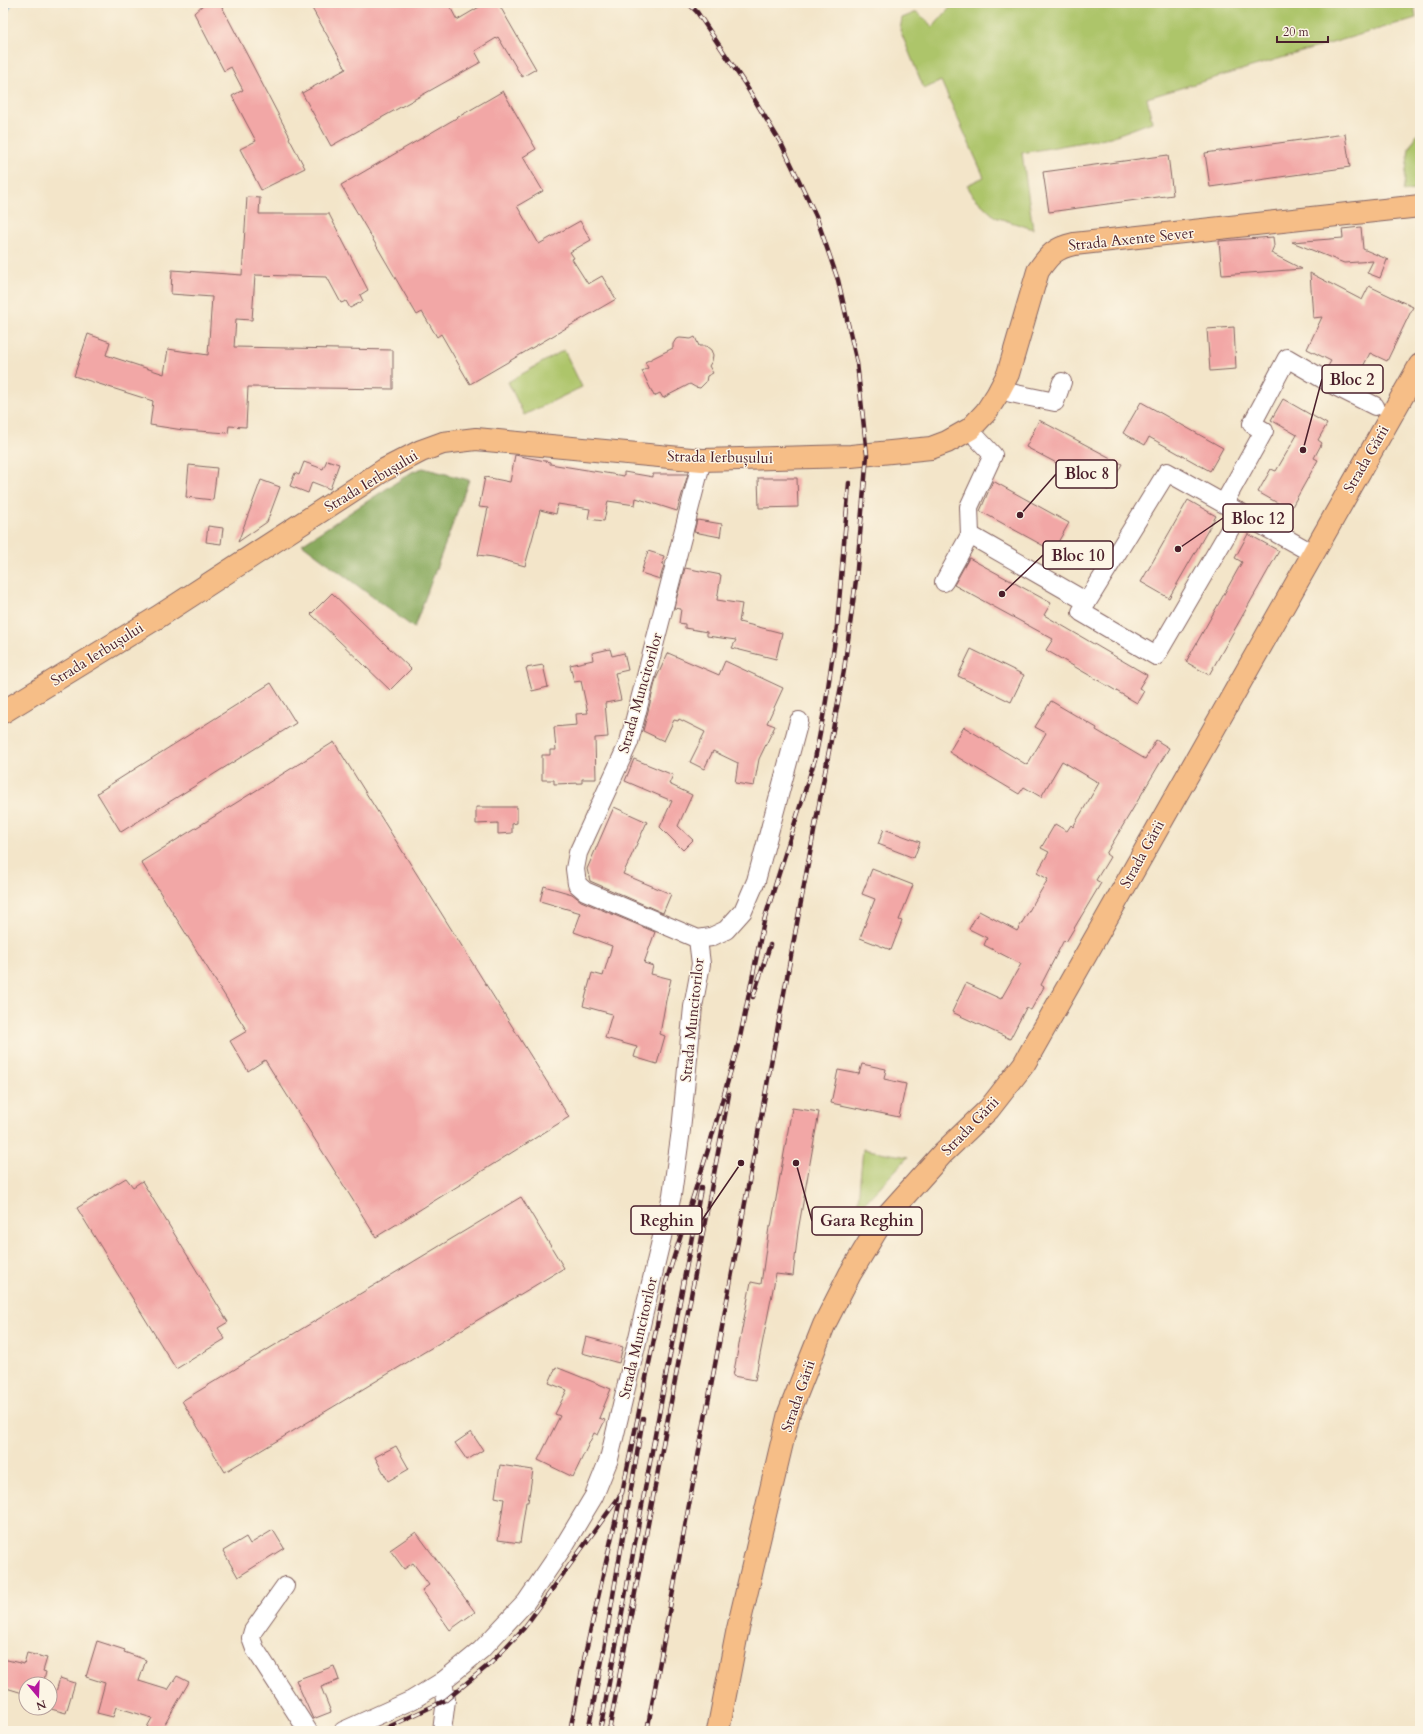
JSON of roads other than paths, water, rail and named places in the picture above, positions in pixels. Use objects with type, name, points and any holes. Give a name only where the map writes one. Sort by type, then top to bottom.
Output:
[{"type":"main road","name":"Strada Axente Sever","points":[[867,455],[931,448],[942,444],[970,429],[986,412],[1008,374],[1038,271],[1046,258],[1059,247],[1074,244],[1420,206]]},
{"type":"main road","name":"Strada Gării","points":[[718,1731],[737,1633],[789,1413],[824,1325],[850,1274],[882,1221],[943,1153],[989,1109],[1024,1064],[1312,553],[1420,365]]},
{"type":"main road","name":"Strada Ierbușului","points":[[3,712],[158,617],[384,470],[421,451],[443,443],[476,439],[702,460],[867,455]]},
{"type":"street","points":[[1224,503],[1264,432],[1252,424],[1287,358],[1335,386],[1375,406]]},
{"type":"street","points":[[1011,393],[1055,402],[1062,382]]},
{"type":"street","points":[[944,582],[970,535],[969,507],[993,455],[977,438]]},
{"type":"street","name":"Strada Muncitorilor","points":[[702,460],[629,742],[578,853],[575,869],[577,884],[585,891],[698,940],[711,937],[726,930],[743,911],[756,882],[799,721]]},
{"type":"street","points":[[1240,512],[1156,656],[1081,612],[1167,472],[1224,503],[1240,512],[1312,553]]},
{"type":"street","points":[[970,535],[1086,602]]},
{"type":"street","name":"Strada Muncitorilor","points":[[343,1731],[412,1700],[443,1681],[481,1650],[526,1602],[564,1546],[590,1502],[609,1459],[672,1194],[681,1130],[693,1007],[701,964],[698,940]]},
{"type":"street","points":[[285,1586],[253,1631],[251,1638],[255,1649],[308,1731]]},
{"type":"street","points":[[442,1731],[446,1700],[443,1681]]},
{"type":"waterway","points":[[3,16],[10,3]]},
{"type":"railway","points":[[647,1731],[844,670],[856,580],[867,455],[857,363],[838,280],[816,216],[782,145],[745,84],[697,12],[688,3]]},
{"type":"railway","points":[[380,1731],[446,1700],[491,1663],[524,1628],[622,1493],[666,1282],[708,1150],[739,1042],[764,921],[815,759],[826,701],[837,626],[849,483]]},
{"type":"railway","points":[[753,997],[770,945]]},
{"type":"railway","points":[[609,1731],[729,1094]]},
{"type":"railway","points":[[600,1731],[701,1188]]},
{"type":"railway","points":[[588,1731],[603,1655],[643,1418]]},
{"type":"railway","points":[[570,1731],[585,1655],[621,1496]]},
{"type":"place","name":"Bloc 2","points":[[1303,450]]},
{"type":"place","name":"Bloc 8","points":[[1020,515]]},
{"type":"place","name":"Bloc 12","points":[[1178,549]]},
{"type":"place","name":"Bloc 10","points":[[1002,594]]},
{"type":"place","name":"Reghin","points":[[741,1163]]},
{"type":"place","name":"Gara Reghin","points":[[796,1163]]}]
